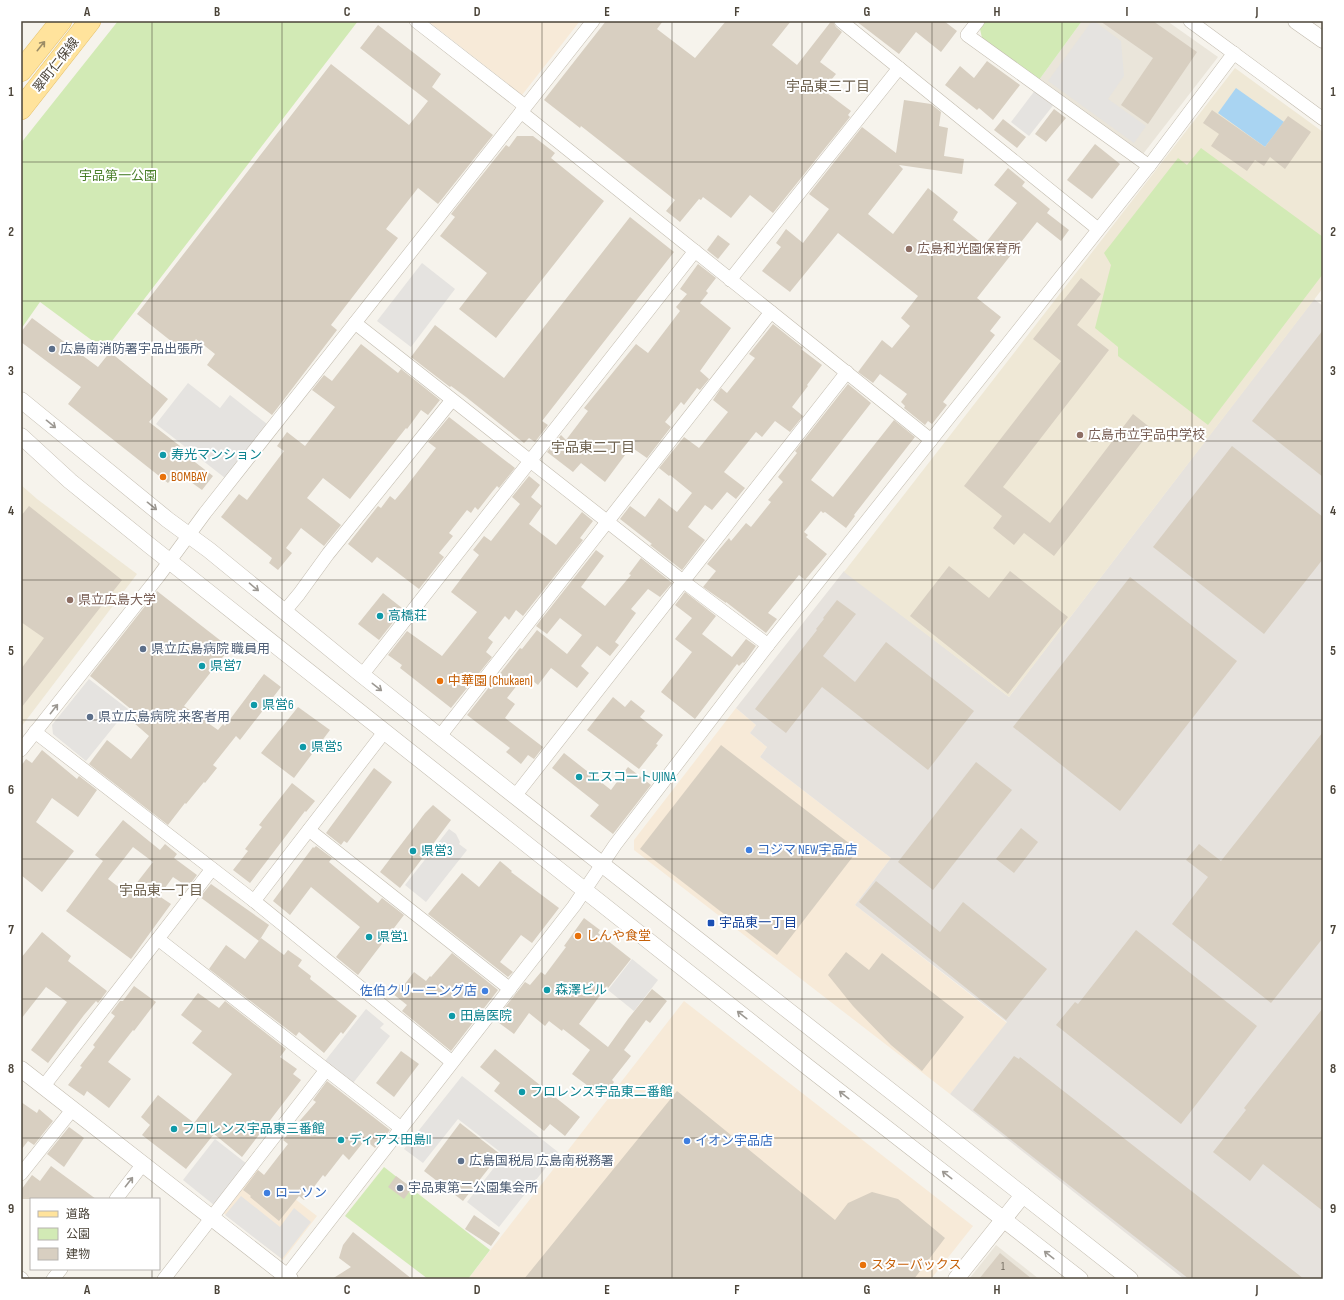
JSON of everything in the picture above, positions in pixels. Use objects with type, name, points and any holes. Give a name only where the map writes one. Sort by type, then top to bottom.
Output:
[{"type":"main road","name":"翠町仁保線","points":[[21,71],[61,21]]},
{"type":"main road","name":"翠町仁保線","points":[[21,109],[90,21]]},
{"type":"street","points":[[416,21],[730,280],[932,440]]},
{"type":"street","points":[[21,750],[170,561],[188,535],[593,21]]},
{"type":"street","points":[[841,21],[1098,229]]},
{"type":"street","points":[[978,21],[967,35],[1149,166]]},
{"type":"street","points":[[1190,21],[1323,119]]},
{"type":"street","points":[[1296,21],[1323,40]]},
{"type":"street","points":[[21,1069],[287,1278],[401,1128],[510,989],[585,890],[615,845],[768,645],[1149,166],[1234,53]]},
{"type":"street","points":[[730,280],[899,68]]},
{"type":"street","points":[[362,675],[695,251]]},
{"type":"street","points":[[440,736],[606,521],[771,312]]},
{"type":"street","points":[[355,323],[684,582],[768,645]]},
{"type":"street","points":[[514,796],[684,582],[847,372]]},
{"type":"street","points":[[21,400],[514,796],[1130,1279]]},
{"type":"street","points":[[284,612],[328,554],[452,400]]},
{"type":"street","points":[[21,436],[70,481],[170,561],[809,1068],[1004,1218],[1080,1279]]},
{"type":"street","points":[[254,901],[385,731]]},
{"type":"street","points":[[35,732],[254,901],[452,1062]]},
{"type":"street","points":[[309,830],[510,989]]},
{"type":"street","points":[[43,1087],[212,868]]},
{"type":"street","points":[[158,939],[401,1128]]},
{"type":"street","points":[[164,1279],[326,1070]]},
{"type":"street","points":[[21,1174],[72,1110]]},
{"type":"street","points":[[117,1198],[143,1164]]},
{"type":"street","points":[[956,1279],[1023,1195]]},
{"type":"street","points":[[53,1279],[60,1270]]},
{"type":"shaded area","points":[[428,21],[580,21],[522,95]]},
{"type":"shaded area","points":[[1082,21],[1167,21],[1218,57],[1143,154],[1039,80]]},
{"type":"shaded area","points":[[1092,21],[1121,41],[1124,76],[1108,99],[1146,126],[1134,143],[1048,81]]},
{"type":"shaded area","name":"広島市立宇品中学校","points":[[1235,68],[1323,132],[1323,288],[1009,697],[844,572]]},
{"type":"shaded area","points":[[1036,89],[1055,103],[1029,136],[1011,122]]},
{"type":"shaded area","points":[[422,263],[455,289],[411,347],[377,321]]},
{"type":"shaded area","points":[[1314,299],[1323,306],[1323,1279],[1184,1279],[950,1094],[1007,1022],[855,905],[891,858],[760,757],[767,747],[750,733],[756,725],[736,708],[844,571],[1009,697]]},
{"type":"shaded area","points":[[188,383],[220,408],[230,395],[267,424],[225,478],[156,424]]},
{"type":"shaded area","name":"県立広島大学","points":[[21,485],[37,499],[137,574],[21,727]]},
{"type":"shaded area","name":"県立広島病院 来客者用","points":[[89,679],[128,709],[86,761],[53,734],[52,725]]},
{"type":"shaded area","points":[[736,708],[756,725],[750,733],[767,747],[760,757],[891,858],[855,905],[1007,1023],[950,1094],[634,850],[634,840]]},
{"type":"shaded area","points":[[449,829],[456,834],[460,842],[459,844],[467,850],[426,902],[405,885]]},
{"type":"shaded area","points":[[632,959],[658,980],[634,1011],[608,990]]},
{"type":"shaded area","points":[[684,1001],[973,1226],[931,1279],[468,1279]]},
{"type":"shaded area","points":[[366,1009],[384,1024],[380,1028],[390,1036],[353,1083],[325,1061]]},
{"type":"shaded area","points":[[462,1076],[558,1152],[499,1227],[467,1202],[504,1155],[458,1119],[423,1163],[404,1149]]},
{"type":"shaded area","points":[[215,1139],[247,1164],[214,1205],[183,1180]]},
{"type":"shaded area","points":[[255,1168],[317,1216],[283,1260],[221,1211]]},
{"type":"shaded area","points":[[241,1196],[280,1227],[294,1208],[311,1222],[282,1259],[225,1215]]},
{"type":"shaded area","points":[[996,1245],[1039,1279],[969,1279]]},
{"type":"green space","name":"宇品第一公園","points":[[118,21],[358,21],[105,350],[40,302],[21,329],[21,143]]},
{"type":"green space","points":[[986,21],[1082,21],[1039,80],[982,38],[980,29]]},
{"type":"green space","points":[[1201,148],[1323,237],[1323,274],[1208,425],[1118,356],[1118,347],[1095,328],[1111,265],[1104,253],[1178,158],[1187,165]]},
{"type":"green space","points":[[384,1167],[490,1250],[468,1279],[428,1279],[345,1216]]},
{"type":"water","points":[[1236,88],[1284,122],[1265,147],[1218,113]]},
{"type":"building","points":[[606,21],[663,21],[657,29],[695,58],[726,21],[791,21],[772,45],[797,65],[831,21],[833,21],[836,27],[842,32],[820,62],[836,74],[823,90],[851,111],[848,115],[850,117],[773,213],[750,195],[731,218],[703,197],[701,200],[699,199],[680,222],[666,211],[675,200],[581,126],[580,128],[544,100]]},
{"type":"building","points":[[856,21],[944,21],[957,31],[941,52],[916,32],[899,54]]},
{"type":"building","points":[[1100,21],[1153,21],[1197,52],[1148,124],[1121,105],[1153,58]]},
{"type":"building","points":[[378,25],[441,74],[432,87],[493,135],[438,204],[418,188],[386,229],[398,238],[331,325],[337,330],[272,415],[207,365],[215,354],[196,339],[186,353],[137,314],[331,64],[409,125],[428,101],[360,48]]},
{"type":"building","points":[[987,61],[1020,85],[993,120],[979,108],[977,110],[945,85],[960,66],[974,78]]},
{"type":"building","points":[[904,100],[931,104],[941,112],[939,126],[948,128],[944,156],[964,159],[962,174],[899,165],[903,169],[868,214],[893,234],[928,188],[958,212],[953,220],[984,245],[1017,203],[994,185],[1008,168],[1025,182],[1022,186],[1050,209],[1047,213],[1069,230],[1061,241],[1037,222],[977,298],[1001,317],[990,331],[995,335],[943,402],[947,405],[932,424],[928,421],[925,425],[904,408],[905,406],[901,402],[907,394],[880,374],[873,383],[858,372],[882,340],[892,348],[910,326],[901,318],[918,296],[838,233],[790,292],[762,271],[781,247],[776,243],[786,229],[803,243],[829,209],[809,194],[862,127],[896,153]]},
{"type":"building","points":[[1054,109],[1066,118],[1046,142],[1035,134]]},
{"type":"building","points":[[1212,110],[1265,147],[1288,116],[1311,132],[1285,169],[1270,157],[1264,166],[1255,160],[1247,171],[1211,146],[1219,134],[1203,123]]},
{"type":"building","points":[[1003,119],[1026,137],[1017,148],[994,130]]},
{"type":"building","points":[[517,136],[533,136],[555,153],[551,158],[604,201],[496,338],[459,309],[487,273],[440,236],[455,217],[451,214],[506,145],[509,147]]},
{"type":"building","points":[[1095,144],[1120,164],[1092,199],[1067,180]]},
{"type":"building","points":[[630,217],[674,252],[542,421],[548,425],[535,442],[529,438],[524,443],[466,397],[451,386],[450,387],[411,357],[435,325],[504,378]]},
{"type":"building","points":[[718,235],[730,244],[718,259],[707,250]]},
{"type":"building","points":[[698,264],[716,278],[706,291],[708,293],[700,303],[731,328],[700,371],[709,379],[700,390],[697,388],[684,405],[681,402],[665,422],[671,427],[647,458],[631,447],[605,482],[581,463],[573,472],[547,452],[561,435],[566,440],[588,411],[584,408],[636,344],[648,353],[680,311],[676,307],[687,294],[680,289]]},
{"type":"building","points":[[1081,278],[1101,294],[1077,325],[1109,350],[1003,487],[1050,523],[1133,414],[1152,429],[1054,556],[1024,533],[1014,545],[993,528],[1002,516],[964,486],[1061,361],[1033,339]]},
{"type":"building","points":[[32,318],[98,367],[110,352],[168,399],[149,422],[180,446],[178,449],[213,476],[202,490],[177,472],[168,483],[68,404],[81,387],[21,342],[21,332]]},
{"type":"building","points":[[773,324],[803,348],[801,349],[822,365],[792,407],[803,416],[790,432],[775,421],[762,437],[756,432],[724,472],[745,488],[736,499],[727,492],[712,510],[705,505],[688,527],[705,540],[682,570],[620,519],[630,506],[645,517],[659,498],[677,512],[692,493],[659,468],[684,437],[699,448],[728,412],[713,400],[721,388],[727,393],[755,358],[749,354]]},
{"type":"building","points":[[1323,330],[1323,477],[1252,421]]},
{"type":"building","points":[[361,344],[398,373],[401,369],[440,400],[428,415],[421,410],[350,499],[323,478],[307,498],[341,525],[324,546],[301,528],[286,548],[292,553],[278,570],[269,563],[272,558],[221,517],[239,494],[247,500],[284,451],[277,446],[287,432],[305,446],[335,407],[312,390],[324,375],[332,381]]},
{"type":"building","points":[[848,384],[871,403],[811,480],[833,497],[894,420],[915,437],[854,515],[855,516],[846,528],[825,512],[823,513],[821,511],[804,532],[808,535],[806,537],[827,554],[805,580],[799,575],[768,613],[777,619],[766,633],[726,602],[703,587],[716,571],[707,564],[729,538],[731,541],[746,523],[751,527],[771,502],[768,500],[783,482],[778,477],[797,453],[795,451]]},
{"type":"building","points":[[449,417],[515,468],[499,488],[497,486],[478,510],[475,507],[471,513],[467,510],[449,533],[453,536],[439,553],[444,557],[419,589],[377,557],[372,563],[348,544],[378,506],[381,508],[390,496],[395,500],[405,488],[436,448],[428,442]]},
{"type":"building","points":[[1232,446],[1323,517],[1323,559],[1264,634],[1153,547]]},
{"type":"building","points":[[529,476],[540,485],[531,497],[542,506],[529,524],[556,545],[582,512],[593,521],[580,538],[583,540],[523,616],[516,610],[509,620],[505,616],[488,638],[493,642],[486,652],[492,657],[451,708],[400,668],[402,665],[388,655],[407,631],[442,656],[477,612],[451,592],[479,555],[473,550],[484,536],[491,541],[520,504],[512,497]]},
{"type":"building","name":"県立広島大学","points":[[29,506],[122,580],[21,708],[21,669],[44,638],[21,622],[21,516]]},
{"type":"building","points":[[596,550],[604,556],[581,587],[605,606],[631,575],[629,574],[641,558],[672,583],[660,597],[648,589],[631,609],[636,613],[615,642],[619,645],[610,656],[597,646],[581,666],[589,673],[577,688],[551,668],[538,685],[525,675],[507,698],[515,704],[505,718],[543,747],[534,759],[528,755],[521,764],[506,752],[510,748],[467,715],[520,648],[522,649],[537,630],[567,654],[582,635],[560,618],[547,634],[536,626]]},
{"type":"building","points":[[949,566],[989,598],[1010,571],[1068,617],[1008,694],[910,616]]},
{"type":"building","points":[[1130,577],[1237,661],[1120,811],[1013,727]]},
{"type":"building","points":[[157,591],[230,648],[184,706],[218,730],[223,724],[225,726],[264,674],[281,687],[240,740],[236,736],[213,765],[217,768],[186,804],[185,803],[168,825],[89,764],[107,740],[131,759],[149,736],[126,716],[132,710],[90,676]]},
{"type":"building","points":[[685,592],[716,616],[702,634],[732,657],[746,639],[756,646],[744,663],[743,662],[739,666],[737,664],[695,719],[661,692],[692,652],[675,639],[692,618],[675,605]]},
{"type":"building","name":"高橋荘","points":[[383,593],[402,608],[379,640],[358,624]]},
{"type":"building","points":[[837,600],[856,614],[823,656],[855,682],[886,642],[974,711],[928,770],[822,687],[786,733],[755,709],[817,630],[816,629],[824,619],[823,618]]},
{"type":"building","points":[[613,697],[625,707],[631,700],[645,711],[640,717],[663,735],[656,744],[658,745],[639,769],[587,730]]},
{"type":"building","points":[[298,707],[330,730],[294,778],[261,753]]},
{"type":"building","points":[[1323,732],[1323,938],[1271,1003],[1172,924],[1208,877],[1186,860],[1199,844],[1221,861]]},
{"type":"building","name":"コジマ NEW宇品店","points":[[721,745],[858,850],[777,955],[640,849]]},
{"type":"building","points":[[42,750],[77,779],[79,776],[97,790],[78,817],[52,798],[36,822],[74,851],[42,892],[21,875],[21,766],[26,759],[32,763]]},
{"type":"building","points":[[564,753],[611,790],[628,767],[651,785],[613,834],[590,816],[599,805],[552,768]]},
{"type":"building","points":[[976,762],[1012,790],[933,890],[898,862]]},
{"type":"building","points":[[374,768],[392,782],[347,843],[344,841],[341,845],[326,833]]},
{"type":"building","points":[[292,783],[315,801],[306,812],[305,811],[250,883],[233,870],[248,851],[245,849],[262,827],[259,825]]},
{"type":"building","name":"県営3","points":[[433,805],[451,820],[400,888],[380,872],[425,813]]},
{"type":"building","points":[[123,820],[160,850],[165,844],[177,854],[174,858],[197,875],[188,887],[173,877],[159,896],[171,904],[131,959],[66,911],[103,861],[95,855]],"holes":[[[133,847],[153,862],[128,894],[108,879]]]},
{"type":"building","points":[[1021,828],[1038,842],[1014,873],[996,859]]},
{"type":"building","points":[[316,846],[332,858],[329,862],[378,903],[382,898],[404,915],[358,975],[336,957],[360,927],[311,887],[290,915],[273,901],[313,847],[314,848]]},
{"type":"building","points":[[500,861],[512,871],[511,872],[559,908],[532,943],[521,935],[500,962],[513,972],[508,977],[428,914],[462,873],[479,887]]},
{"type":"building","points":[[876,881],[940,932],[963,902],[1047,969],[1006,1020],[859,902]]},
{"type":"building","points":[[211,884],[269,925],[259,941],[200,897]]},
{"type":"building","points":[[584,918],[600,930],[598,933],[631,959],[608,988],[607,986],[579,1024],[608,1047],[652,989],[667,1001],[650,1023],[646,1020],[624,1050],[631,1056],[612,1080],[614,1082],[603,1097],[572,1074],[590,1050],[563,1029],[562,1031],[549,1021],[545,1026],[529,1013],[514,1034],[495,1020],[525,982],[530,985],[541,972],[545,975],[566,947],[564,946]]},
{"type":"building","points":[[1136,930],[1257,1026],[1181,1124],[1056,1025],[1075,1002],[1078,1004]]},
{"type":"building","points":[[42,932],[71,956],[68,961],[107,991],[98,1003],[96,1001],[84,1015],[48,1063],[31,1050],[67,1002],[46,987],[21,1019],[21,958]]},
{"type":"building","points":[[261,938],[284,955],[288,950],[302,960],[298,966],[311,976],[310,979],[357,1016],[343,1034],[341,1032],[324,1053],[299,1032],[296,1036],[209,969],[226,945],[245,959]]},
{"type":"building","points":[[846,952],[869,970],[882,953],[964,1017],[922,1071],[891,1045],[853,1006],[828,975]]},
{"type":"building","points":[[452,953],[498,990],[451,1051],[402,1011],[407,1005],[392,993],[401,983],[404,985],[414,972],[426,981]]},
{"type":"building","points":[[134,986],[156,1002],[108,1062],[131,1079],[109,1108],[87,1091],[84,1096],[68,1085],[82,1067],[80,1066],[95,1047],[93,1045],[115,1016],[111,1013],[120,1001],[123,1001]]},
{"type":"building","points":[[198,993],[219,1008],[225,1001],[286,1049],[280,1057],[297,1069],[293,1074],[301,1080],[242,1157],[214,1134],[186,1169],[142,1135],[150,1125],[141,1117],[158,1095],[194,1123],[232,1074],[192,1043],[202,1031],[181,1015]]},
{"type":"building","points":[[1323,1008],[1323,1211],[1263,1164],[1250,1181],[1213,1152],[1246,1110],[1244,1108]]},
{"type":"building","name":"フロレンス宇品東二番館","points":[[495,1049],[580,1117],[565,1136],[550,1124],[544,1131],[494,1091],[500,1083],[480,1067]]},
{"type":"building","points":[[401,1051],[419,1064],[394,1097],[376,1083]]},
{"type":"building","points":[[1014,1056],[1019,1059],[1020,1057],[1304,1279],[1189,1279],[973,1110]]},
{"type":"building","points":[[327,1081],[390,1130],[375,1148],[365,1140],[349,1160],[343,1154],[325,1177],[323,1175],[304,1200],[299,1196],[279,1221],[243,1190],[258,1170],[264,1175],[288,1144],[283,1140],[316,1102],[313,1100]]},
{"type":"building","name":"イオン宇品店","points":[[677,1091],[835,1220],[848,1203],[872,1192],[898,1199],[945,1238],[914,1279],[524,1279]]},
{"type":"building","points":[[21,1102],[37,1113],[39,1109],[53,1121],[34,1145],[28,1141],[21,1150]]},
{"type":"building","points":[[460,1123],[500,1154],[463,1201],[424,1171]]},
{"type":"building","points":[[69,1127],[84,1138],[64,1167],[47,1154]]},
{"type":"building","points":[[51,1166],[95,1198],[21,1199],[21,1190],[32,1175],[40,1181]]},
{"type":"building","name":"宇品東第二公園集会所","points":[[396,1176],[412,1188],[404,1199],[388,1187]]},
{"type":"building","points":[[474,1215],[500,1233],[491,1246],[465,1229]]},
{"type":"building","points":[[353,1232],[412,1279],[332,1279],[351,1267],[339,1258],[343,1245]]},
{"type":"building","points":[[1000,1253],[1032,1279],[979,1279]]},
{"type":"place","name":"広島和光園保育所","points":[[909,249]]},
{"type":"place","name":"広島南消防署宇品出張所","points":[[52,349]]},
{"type":"place","name":"広島市立宇品中学校","points":[[1080,435]]},
{"type":"place","name":"寿光マンション","points":[[163,455]]},
{"type":"place","name":"BOMBAY","points":[[163,477]]},
{"type":"place","name":"県立広島大学","points":[[70,600]]},
{"type":"place","name":"高橋荘","points":[[380,616]]},
{"type":"place","name":"県立広島病院 職員用","points":[[143,649]]},
{"type":"place","name":"県営7","points":[[202,666]]},
{"type":"place","name":"中華園 (Chukaen)","points":[[440,681]]},
{"type":"place","name":"県営6","points":[[254,705]]},
{"type":"place","name":"県立広島病院 来客者用","points":[[90,717]]},
{"type":"place","name":"県営5","points":[[303,747]]},
{"type":"place","name":"エスコートUJINA","points":[[579,777]]},
{"type":"place","name":"コジマ NEW宇品店","points":[[749,850]]},
{"type":"place","name":"県営3","points":[[413,851]]},
{"type":"place","name":"宇品東一丁目","points":[[711,923]]},
{"type":"place","name":"しんや食堂","points":[[578,936]]},
{"type":"place","name":"県営1","points":[[369,937]]},
{"type":"place","name":"森澤ビル","points":[[547,990]]},
{"type":"place","name":"佐伯クリーニング店","points":[[485,991]]},
{"type":"place","name":"田島医院","points":[[452,1016]]},
{"type":"place","name":"フロレンス宇品東二番館","points":[[522,1092]]},
{"type":"place","name":"フロレンス宇品東三番館","points":[[174,1129]]},
{"type":"place","name":"ディアス田島II","points":[[341,1140]]},
{"type":"place","name":"イオン宇品店","points":[[687,1141]]},
{"type":"place","name":"広島国税局 広島南税務署","points":[[461,1161]]},
{"type":"place","name":"宇品東第二公園集会所","points":[[400,1188]]},
{"type":"place","name":"ローソン","points":[[267,1193]]},
{"type":"place","name":"スターバックス","points":[[863,1265]]},
{"type":"district","name":"宇品東三丁目","points":[[828,86]]},
{"type":"district","name":"宇品東二丁目","points":[[593,447]]},
{"type":"district","name":"宇品東一丁目","points":[[161,890]]}]
